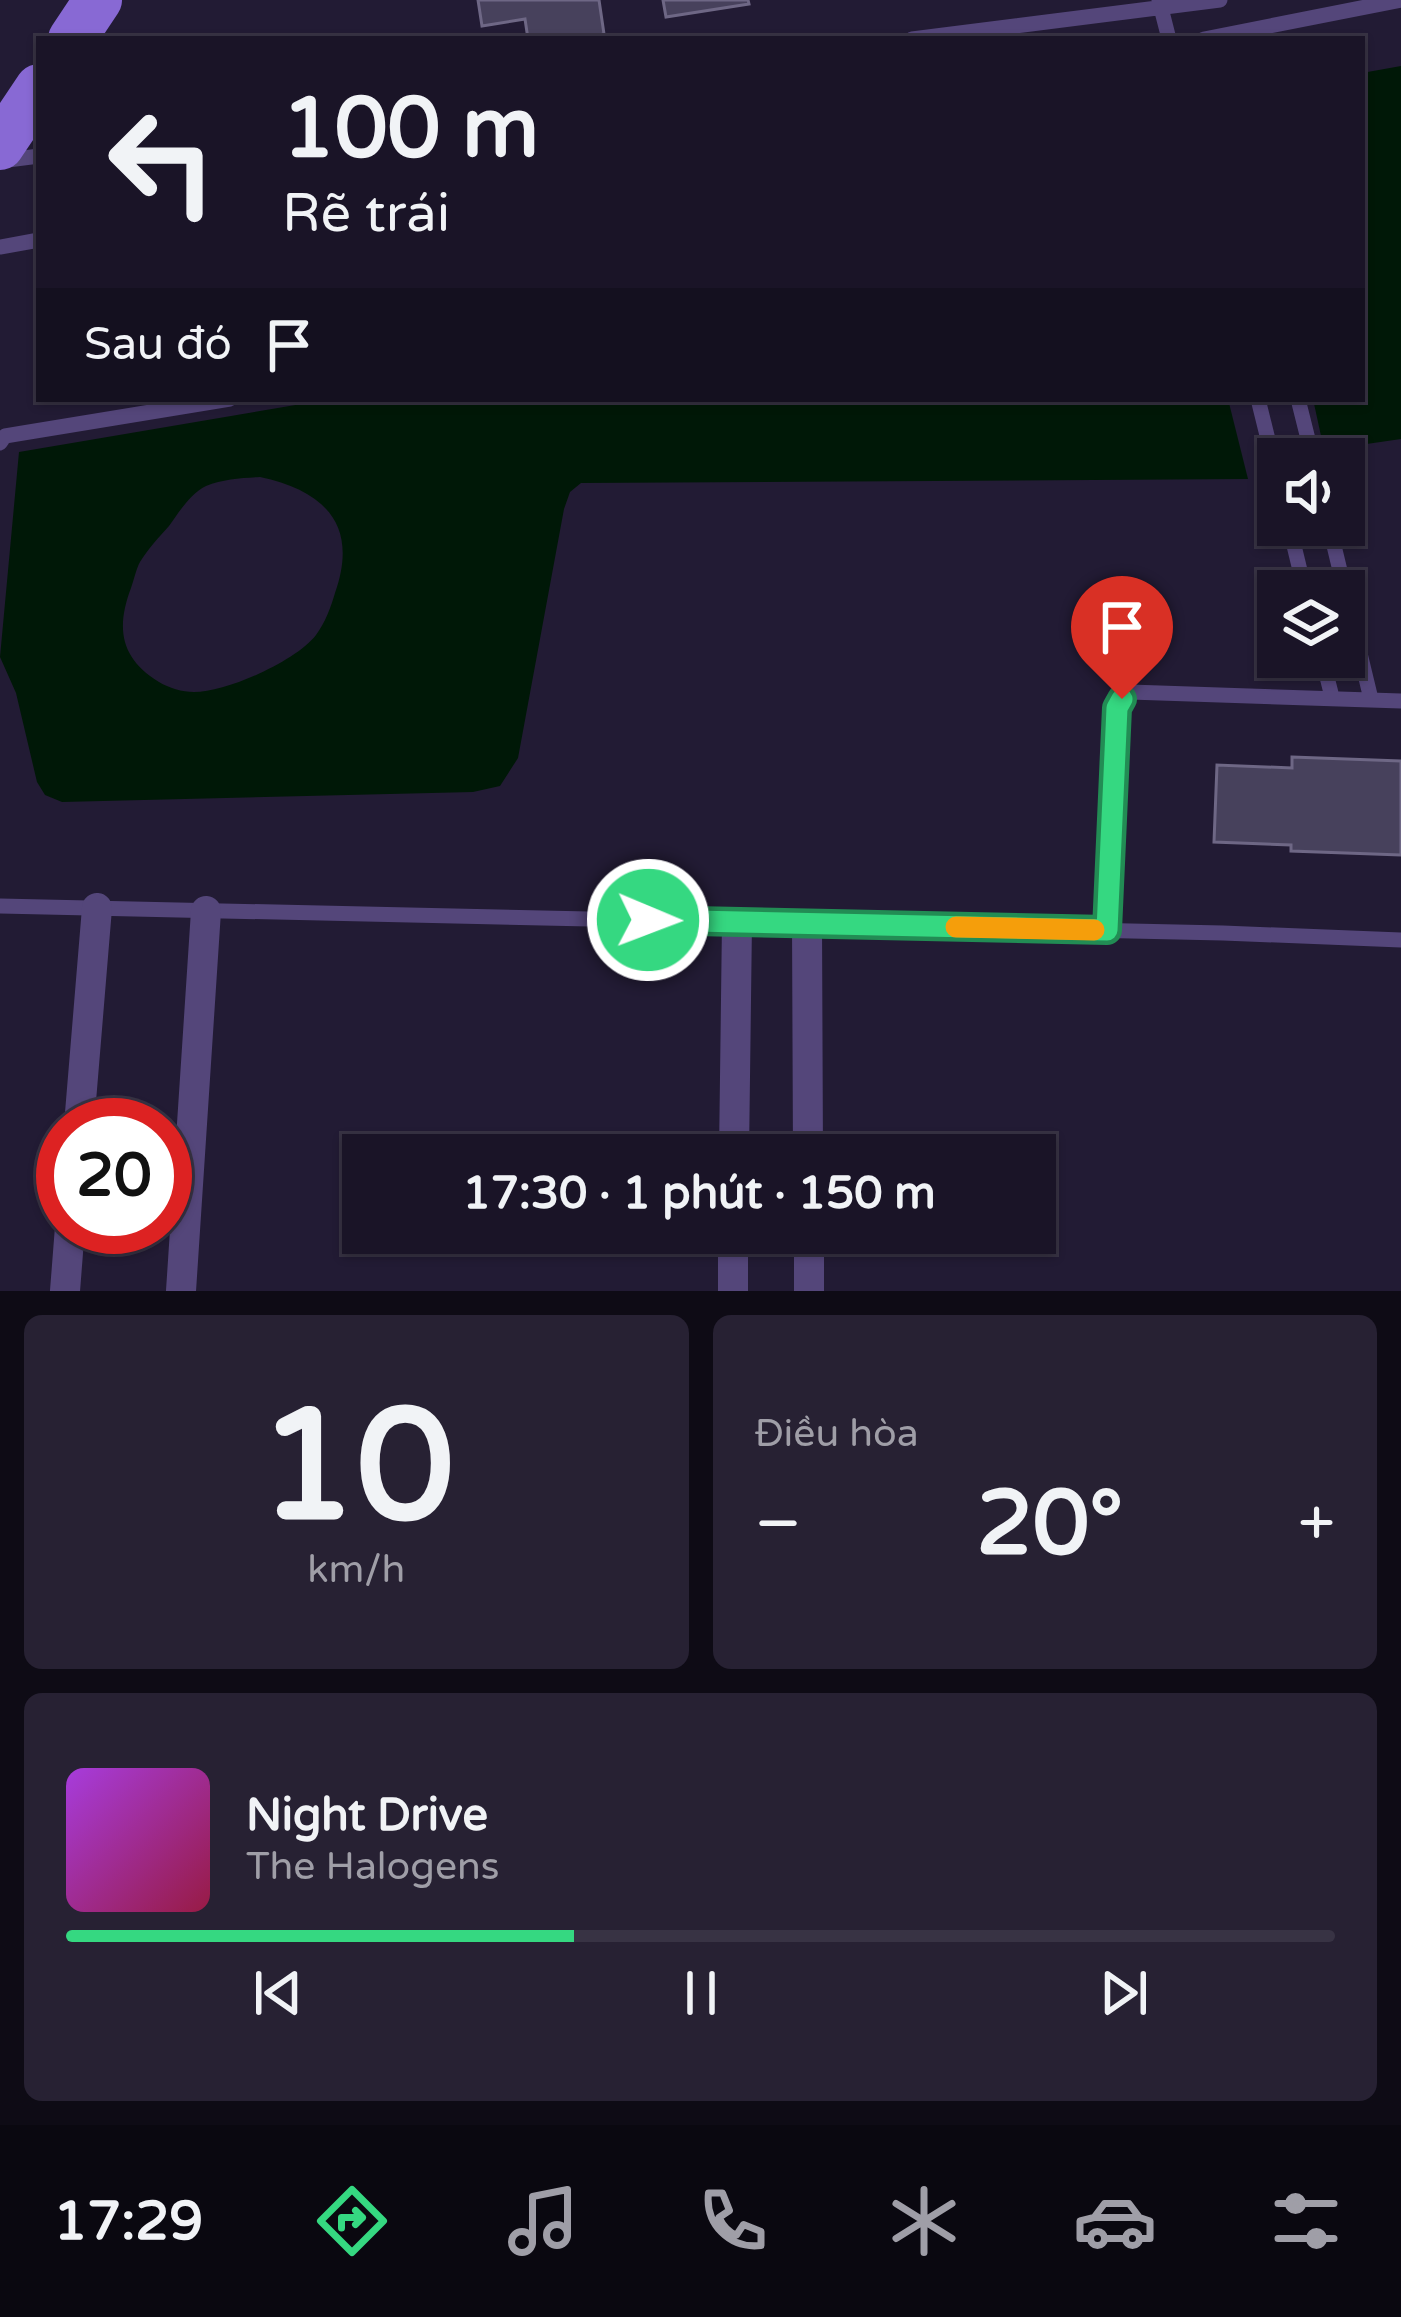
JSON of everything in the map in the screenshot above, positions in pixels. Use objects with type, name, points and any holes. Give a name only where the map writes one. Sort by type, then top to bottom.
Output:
[{"type":"main road","points":[[74,36],[98,0]]},
{"type":"main road","points":[[0,146],[36,92]]},
{"type":"street","points":[[81,1098],[98,908]]},
{"type":"street","points":[[181,1291],[206,911]]},
{"type":"street","points":[[734,1134],[737,922]]},
{"type":"street","points":[[807,924],[808,1134]]},
{"type":"street","points":[[65,1291],[68,1254]]},
{"type":"street","points":[[733,1254],[733,1291]]},
{"type":"street","points":[[809,1254],[809,1291]]},
{"type":"lane","points":[[933,36],[1160,3],[1220,0]]},
{"type":"lane","points":[[1218,36],[1401,0]]},
{"type":"lane","points":[[1201,2],[1208,36]]},
{"type":"lane","points":[[1160,3],[1167,36]]},
{"type":"lane","points":[[0,161],[36,156]]},
{"type":"lane","points":[[0,247],[36,241]]},
{"type":"lane","points":[[0,443],[4,436],[212,402]]},
{"type":"lane","points":[[1259,402],[1268,438]]},
{"type":"lane","points":[[1299,402],[1308,438]]},
{"type":"lane","points":[[1334,546],[1371,699]]},
{"type":"lane","points":[[1327,678],[1332,697]]},
{"type":"lane","points":[[1107,930],[1117,708],[1130,692],[1401,701]]},
{"type":"lane","points":[[0,906],[1401,940]]},
{"type":"shaded area","points":[[1401,66],[1401,439],[1365,444],[1365,438],[1321,438],[1314,402],[1365,402],[1365,72]]},
{"type":"shaded area","points":[[313,402],[1229,402],[1248,479],[581,483],[570,492],[564,509],[518,758],[500,786],[473,792],[62,802],[45,795],[37,782],[16,693],[0,657],[19,452]],"holes":[[[260,477],[303,491],[331,515],[343,548],[332,604],[319,630],[277,664],[208,691],[176,689],[146,673],[125,641],[126,603],[140,562],[185,504],[206,486],[226,480]]]},
{"type":"building","points":[[478,0],[599,0],[604,34],[528,36],[525,19],[482,26]]},
{"type":"building","points":[[663,0],[748,0],[749,4],[666,17]]},
{"type":"building","points":[[1292,757],[1401,761],[1401,855],[1291,851],[1291,845],[1214,842],[1217,765],[1292,768]]},
{"type":"slow traffic","points":[[956,927],[1094,930]]},
{"type":"route","points":[[648,920],[1107,930],[1117,708],[1122,699]]}]
